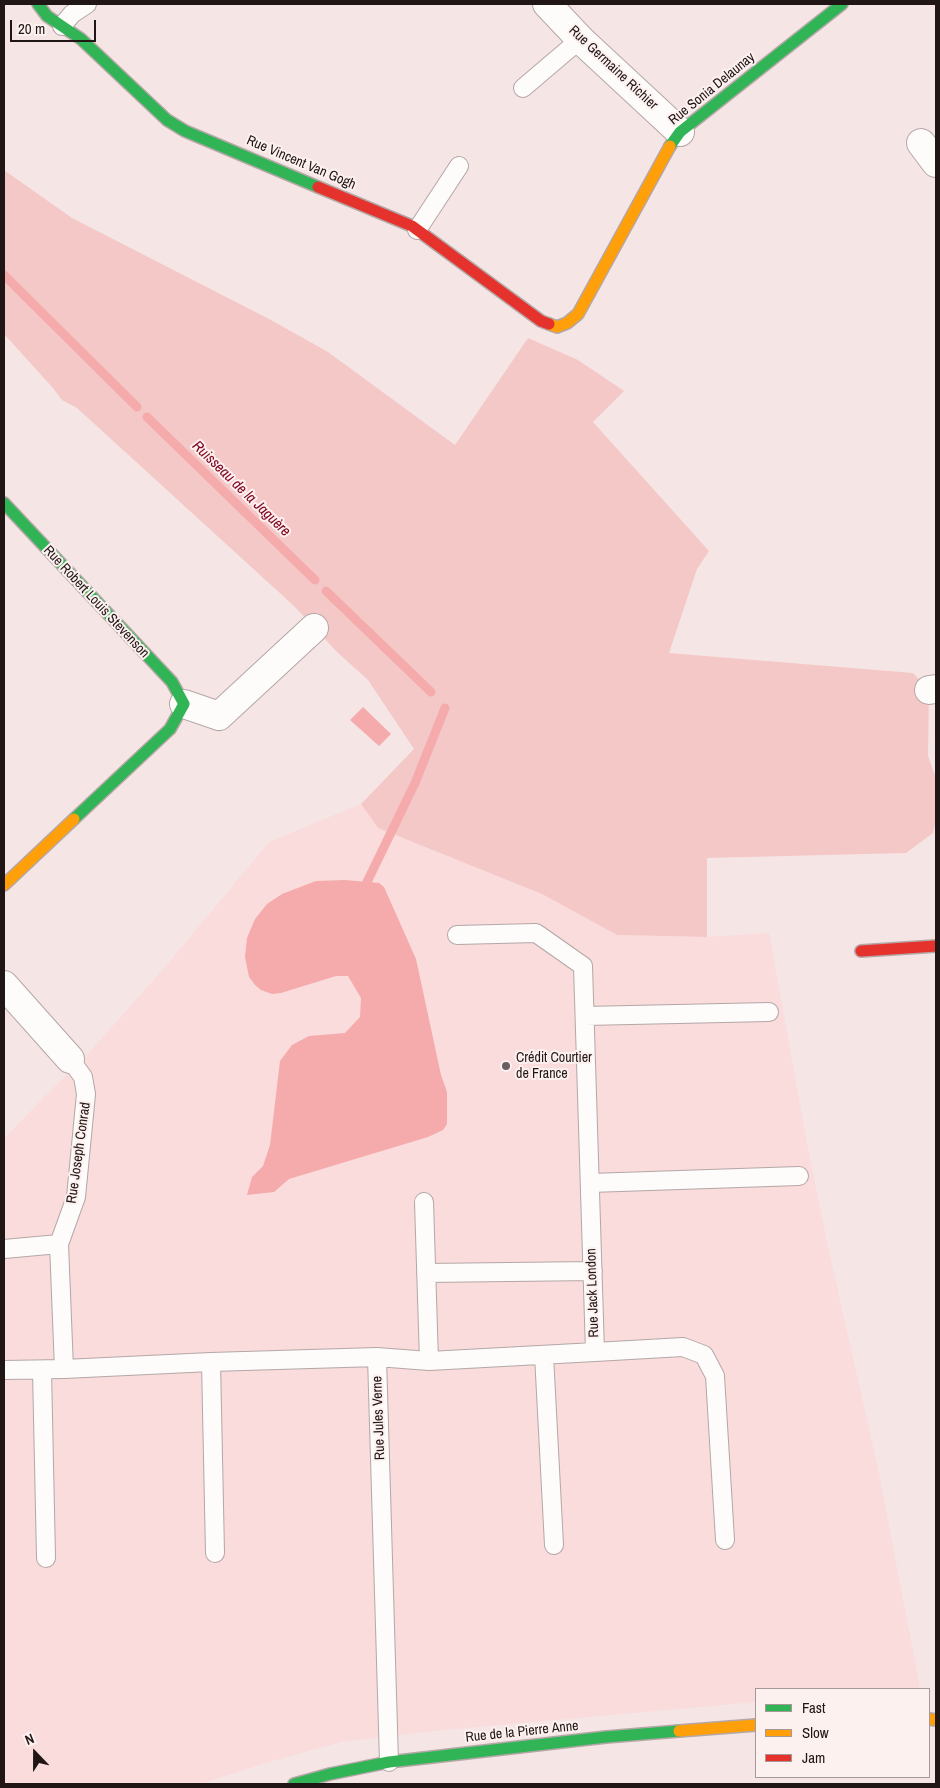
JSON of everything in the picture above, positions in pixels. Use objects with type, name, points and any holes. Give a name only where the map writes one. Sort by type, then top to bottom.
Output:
[{"type":"street","name":"Rue Vincent Van Gogh","points":[[38,4],[47,16],[81,39],[166,120],[185,131],[403,222],[417,230],[541,321],[557,327],[567,323]]},
{"type":"street","name":"Rue Germaine Richier","points":[[547,4],[582,41],[680,132]]},
{"type":"street","name":"Rue Sonia Delaunay","points":[[567,323],[578,314],[666,150],[680,132],[842,4]]},
{"type":"street","name":"Rue Robert Louis Stevenson","points":[[4,503],[172,682],[184,704]]},
{"type":"street","points":[[4,885],[170,729],[184,704],[218,716],[314,628]]},
{"type":"street","points":[[861,951],[936,946]]},
{"type":"street","points":[[4,984],[70,1059]]},
{"type":"street","name":"Rue de la Pierre Anne","points":[[294,1784],[330,1774],[389,1762],[606,1737],[755,1726]]},
{"type":"lane","points":[[62,26],[72,14],[87,4]]},
{"type":"lane","points":[[523,88],[570,48],[582,41]]},
{"type":"lane","points":[[417,230],[459,166]]},
{"type":"lane","name":"Rue Jack London","points":[[377,1357],[429,1361],[595,1352],[583,966],[536,933],[457,935]]},
{"type":"lane","points":[[585,1016],[769,1012]]},
{"type":"lane","name":"Rue Joseph Conrad","points":[[64,1369],[59,1244],[76,1197],[86,1094],[83,1077],[70,1059]]},
{"type":"lane","points":[[590,1183],[799,1176]]},
{"type":"lane","points":[[424,1202],[429,1361]]},
{"type":"lane","points":[[4,1249],[59,1244]]},
{"type":"lane","points":[[426,1273],[592,1270]]},
{"type":"lane","points":[[595,1352],[683,1347],[704,1355],[715,1376],[725,1540]]},
{"type":"lane","points":[[544,1355],[554,1545]]},
{"type":"lane","name":"Rue Jules Verne","points":[[4,1370],[377,1357],[389,1762]]},
{"type":"lane","points":[[211,1362],[215,1553]]},
{"type":"lane","points":[[42,1370],[46,1558]]},
{"type":"shaded area","points":[[4,170],[72,218],[271,320],[328,352],[455,445],[528,338],[578,360],[624,391],[593,422],[709,551],[697,569],[669,653],[913,673],[929,690],[928,756],[936,778],[936,821],[933,833],[906,853],[707,858],[707,937],[617,935],[542,894],[378,828],[361,804],[414,749],[368,680],[337,652],[294,606],[77,408],[62,400],[4,334]]},
{"type":"shaded area","points":[[363,707],[391,734],[379,746],[350,720]]},
{"type":"shaded area","points":[[361,804],[378,828],[542,894],[617,935],[707,937],[769,933],[806,1138],[828,1247],[878,1469],[920,1688],[755,1688],[755,1702],[443,1730],[341,1742],[200,1784],[4,1784],[4,1139],[88,1054],[166,966],[269,842]]},
{"type":"shaded area","points":[[345,880],[379,883],[384,887],[416,959],[441,1075],[447,1092],[447,1124],[443,1130],[428,1137],[289,1179],[274,1192],[247,1195],[252,1177],[263,1166],[270,1145],[280,1061],[292,1045],[309,1036],[345,1033],[360,1017],[361,998],[348,976],[336,976],[281,993],[272,994],[261,990],[249,977],[245,957],[247,938],[255,919],[267,904],[282,894],[316,881]]},
{"type":"waterway","name":"Ruisseau de la Jaguère","points":[[4,275],[137,407]]},
{"type":"waterway","name":"Ruisseau de la Jaguère","points":[[147,417],[315,580]]},
{"type":"waterway","name":"Ruisseau de la Jaguère","points":[[326,591],[431,692]]},
{"type":"waterway","name":"Ruisseau de la Jaguère","points":[[367,882],[415,783],[445,708]]},
{"type":"traffic: fast","points":[[38,4],[47,16],[81,39],[167,120],[185,131],[318,187]]},
{"type":"traffic: fast","points":[[670,146],[680,132],[842,4]]},
{"type":"traffic: fast","points":[[4,503],[172,682],[184,704],[170,729],[74,819]]},
{"type":"traffic: fast","points":[[294,1784],[330,1774],[389,1762],[606,1737],[679,1731]]},
{"type":"traffic: slow","points":[[549,324],[557,327],[567,323],[578,314],[670,146]]},
{"type":"traffic: slow","points":[[4,885],[74,819]]},
{"type":"traffic: slow","points":[[930,1719],[936,1720]]},
{"type":"traffic: slow","points":[[679,1731],[755,1725]]},
{"type":"traffic: jam","points":[[318,187],[412,226],[541,321],[549,324]]},
{"type":"traffic: jam","points":[[861,951],[936,946]]},
{"type":"place","name":"Crédit Courtier de France","points":[[506,1066]]}]
